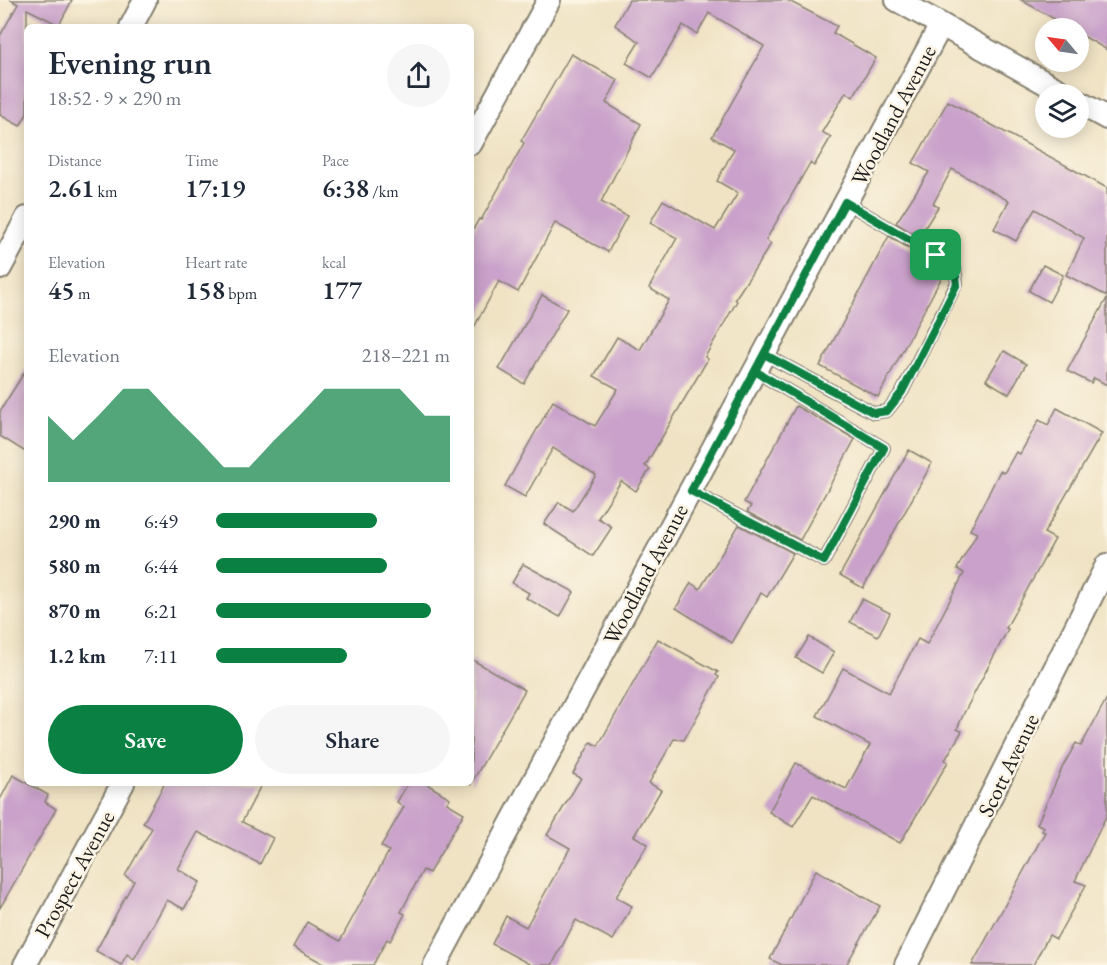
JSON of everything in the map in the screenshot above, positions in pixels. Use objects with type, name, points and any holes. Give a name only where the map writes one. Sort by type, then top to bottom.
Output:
[{"type":"street","points":[[133,24],[146,0]]},
{"type":"street","points":[[474,138],[549,0]]},
{"type":"street","points":[[897,0],[1047,84]]},
{"type":"street","name":"Woodland Avenue","points":[[435,965],[941,25]]},
{"type":"street","points":[[1089,108],[1107,118]]},
{"type":"street","points":[[0,268],[24,224]]},
{"type":"street","name":"Scott Avenue","points":[[906,965],[1107,565]]},
{"type":"street","name":"Prospect Avenue","points":[[25,965],[121,786]]},
{"type":"lane","points":[[759,363],[874,413],[887,411],[902,392],[957,284],[955,270],[936,255],[845,202]]},
{"type":"lane","points":[[691,491],[824,561],[884,448],[759,363]]},
{"type":"building","points":[[11,0],[72,0],[60,24],[27,9],[27,24],[24,24],[24,119],[20,126],[0,115],[0,36],[18,4]]},
{"type":"building","points":[[629,0],[787,0],[837,26],[833,33],[876,58],[853,97],[846,92],[822,132],[831,137],[814,166],[810,163],[766,240],[771,244],[735,299],[737,301],[705,357],[708,359],[645,466],[650,469],[636,491],[621,481],[598,518],[612,527],[593,556],[544,524],[559,502],[573,511],[596,475],[553,448],[525,497],[505,486],[553,401],[595,426],[618,389],[594,376],[617,337],[640,350],[669,300],[649,288],[677,238],[650,223],[663,200],[715,230],[738,193],[717,181],[734,149],[712,137],[764,46],[709,13],[697,34],[683,25],[652,78],[626,63],[639,42],[615,25]]},
{"type":"building","points":[[1021,0],[1107,0],[1107,50],[1089,39],[1089,18],[1052,18]]},
{"type":"building","points":[[571,54],[618,80],[606,103],[641,124],[601,202],[627,216],[608,252],[555,223],[518,292],[499,281],[474,327],[474,228],[479,219],[481,220],[524,143],[521,141]]},
{"type":"building","points":[[948,101],[1107,188],[1107,296],[1066,275],[1084,238],[1035,209],[1016,241],[994,229],[1009,201],[952,169],[933,204],[938,207],[919,237],[896,223],[929,172],[913,163]]},
{"type":"building","points":[[889,236],[945,271],[878,397],[820,366]]},
{"type":"building","points":[[1043,265],[1063,275],[1049,302],[1029,291]]},
{"type":"building","points":[[542,295],[567,309],[524,384],[499,369]]},
{"type":"building","points":[[1107,298],[1107,385],[1094,378],[1091,383],[1067,371]]},
{"type":"building","points":[[1004,351],[1026,364],[1009,394],[986,380]]},
{"type":"building","points":[[24,373],[24,451],[0,436],[0,411]]},
{"type":"building","points":[[796,406],[855,439],[800,540],[747,512],[751,506],[744,502]]},
{"type":"building","points":[[1057,408],[1102,433],[1044,533],[1055,539],[1006,628],[1008,629],[964,713],[957,729],[962,731],[945,760],[948,762],[900,843],[813,795],[793,827],[769,812],[796,763],[846,789],[870,745],[817,716],[843,668],[889,693],[918,639],[927,644],[964,573],[957,569],[977,533],[970,530],[1000,471],[1004,473],[1016,452],[1020,454],[1039,420],[1048,425]]},
{"type":"building","points":[[909,450],[932,463],[863,588],[840,575]]},
{"type":"building","points":[[739,525],[793,553],[767,597],[761,593],[732,643],[676,608],[691,583],[700,589]]},
{"type":"building","points":[[523,564],[574,592],[560,617],[526,598],[529,593],[512,583]]},
{"type":"building","points":[[862,599],[890,613],[878,636],[850,622]]},
{"type":"building","points":[[809,637],[834,652],[822,673],[796,658]]},
{"type":"building","points":[[658,639],[718,672],[716,675],[719,677],[684,740],[674,739],[649,783],[661,790],[634,836],[648,844],[616,897],[632,906],[613,940],[576,920],[552,965],[531,965],[492,944],[506,916],[526,927],[570,848],[547,835],[581,778],[573,774],[591,742],[598,746]]},
{"type":"building","points":[[474,661],[525,690],[474,779]]},
{"type":"building","points":[[1107,698],[1107,814],[1075,881],[1086,885],[1056,939],[1049,935],[1033,965],[972,965],[1045,832],[1042,831],[1044,827],[1037,824],[1063,766],[1076,743],[1081,746]]},
{"type":"building","points":[[13,775],[24,781],[24,786],[32,786],[48,795],[45,802],[56,809],[0,908],[0,800]]},
{"type":"building","points":[[163,786],[260,786],[242,822],[273,838],[260,864],[198,832],[178,869],[200,882],[184,909],[167,900],[134,959],[127,954],[121,965],[96,951],[134,881],[125,876],[152,828],[143,823]]},
{"type":"building","points":[[406,786],[430,786],[450,798],[447,803],[464,813],[429,873],[423,870],[401,912],[405,914],[390,941],[387,939],[373,965],[326,965],[293,947],[307,922],[340,941],[389,851],[381,846],[404,807],[397,802]]},
{"type":"building","points":[[816,870],[880,906],[846,965],[782,965],[770,959]]},
{"type":"route","points":[[936,255],[845,202],[764,354],[691,491],[824,561],[884,448],[755,371],[764,354],[874,413],[887,411],[902,392],[957,284],[955,270],[936,255]]}]
